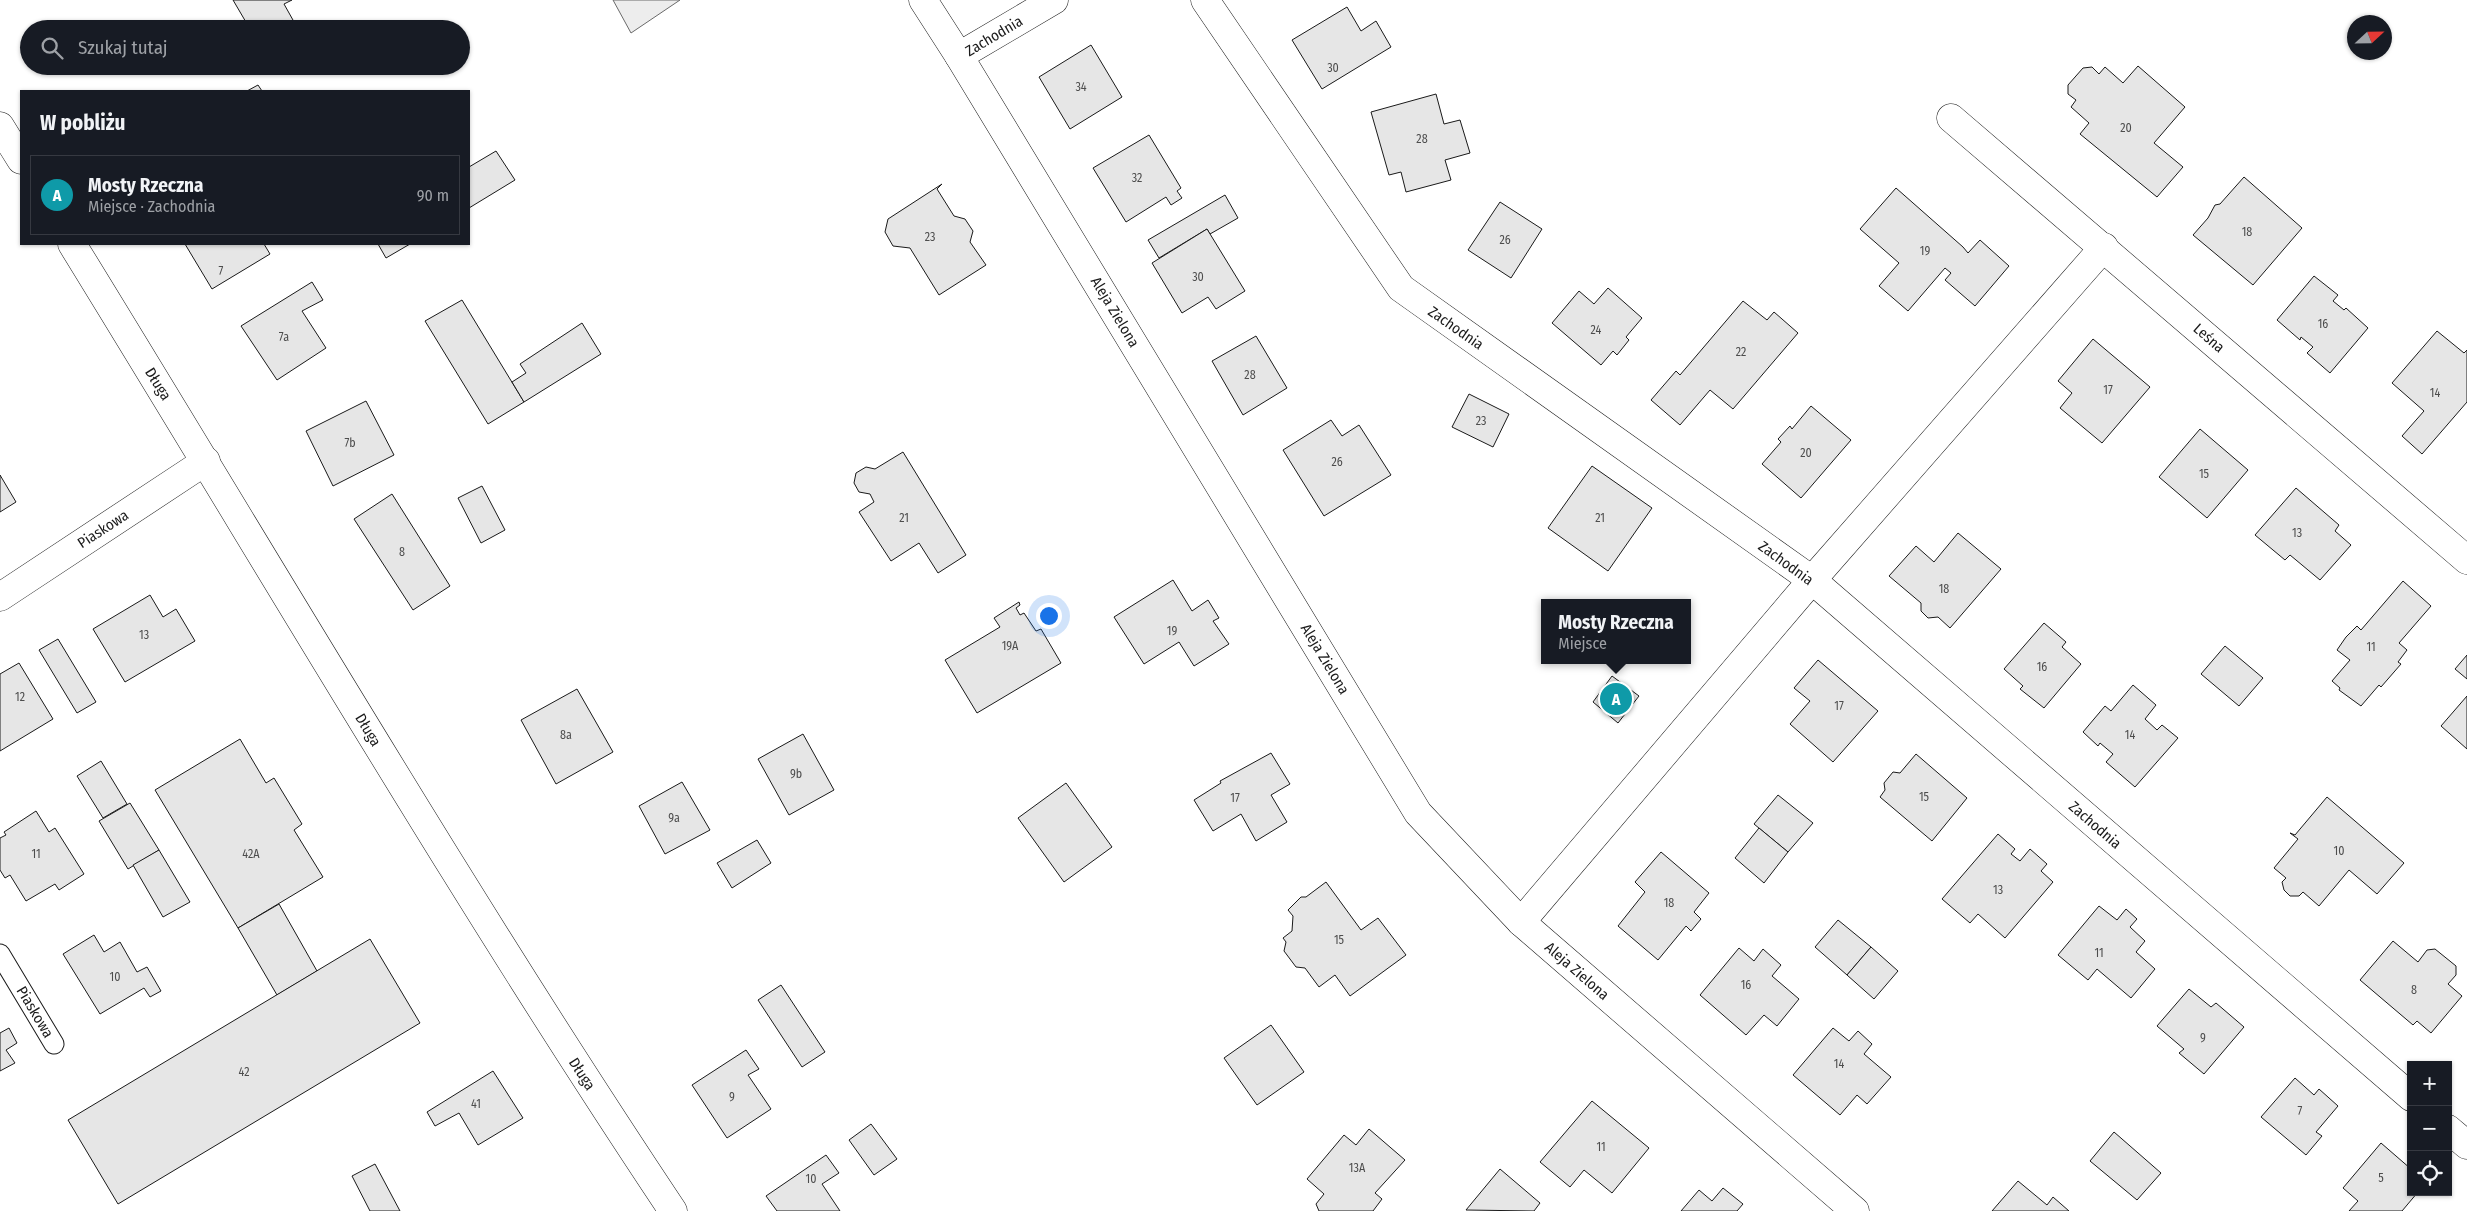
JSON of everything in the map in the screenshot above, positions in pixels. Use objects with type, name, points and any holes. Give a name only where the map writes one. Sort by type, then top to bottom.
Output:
[{"type":"street","name":"Aleja Zielona","points":[[923,0],[959,56],[1418,813],[1520,922],[1855,1211]]},
{"type":"street","name":"Zachodnia","points":[[959,56],[1054,0]]},
{"type":"street","name":"Zachodnia","points":[[1205,0],[1401,288],[1812,580],[2407,1094]]},
{"type":"street","name":"Leśna","points":[[1951,118],[2104,247],[2467,560]]},
{"type":"street","points":[[0,126],[20,158]]},
{"type":"street","name":"Długa","points":[[73,245],[206,461],[411,801],[583,1077],[673,1211]]},
{"type":"street","points":[[1520,922],[1812,580],[2104,247]]},
{"type":"street","name":"Piaskowa","points":[[0,596],[206,461]]},
{"type":"street","points":[[2452,1133],[2467,1146]]},
{"type":"lane","name":"Piaskowa","points":[[0,954],[54,1044]]},
{"type":"shaded area","points":[[613,0],[680,0],[631,33]]},
{"type":"building","points":[[233,0],[292,0],[284,4],[293,20],[245,20]]},
{"type":"building","points":[[1347,7],[1361,31],[1376,21],[1391,47],[1322,89],[1292,40]]},
{"type":"building","points":[[1091,45],[1122,97],[1070,129],[1039,77]]},
{"type":"building","points":[[2138,66],[2185,107],[2154,143],[2183,167],[2157,197],[2080,134],[2089,123],[2071,107],[2076,100],[2068,94],[2068,85],[2083,68],[2092,67],[2099,74],[2105,67],[2123,83]]},
{"type":"building","points":[[258,85],[261,90],[249,90]]},
{"type":"building","points":[[1436,94],[1444,124],[1460,120],[1470,153],[1445,160],[1451,180],[1406,192],[1401,172],[1389,175],[1371,112]]},
{"type":"building","points":[[1149,135],[1181,188],[1177,191],[1182,198],[1171,205],[1166,197],[1126,222],[1093,168]]},
{"type":"building","points":[[496,151],[515,180],[470,207],[470,166]]},
{"type":"building","points":[[2244,177],[2302,228],[2253,285],[2193,235],[2208,218],[2215,205],[2220,204]]},
{"type":"building","points":[[942,184],[937,189],[954,216],[965,219],[973,231],[970,242],[986,265],[939,295],[910,248],[893,246],[885,232],[888,219]]},
{"type":"building","points":[[1896,188],[1968,253],[1980,240],[2009,266],[1975,306],[1945,280],[1951,273],[1945,268],[1908,311],[1879,286],[1899,263],[1860,229]]},
{"type":"building","points":[[1225,195],[1238,218],[1210,234],[1207,229],[1159,258],[1148,240]]},
{"type":"building","points":[[1500,202],[1542,229],[1511,278],[1468,250]]},
{"type":"building","points":[[1207,229],[1245,291],[1216,309],[1208,297],[1182,313],[1152,263]]},
{"type":"building","points":[[186,245],[265,245],[270,254],[212,289]]},
{"type":"building","points":[[379,245],[408,245],[386,258]]},
{"type":"building","points":[[2314,276],[2338,295],[2333,301],[2344,310],[2346,308],[2368,328],[2330,373],[2307,353],[2313,347],[2301,337],[2300,340],[2277,320]]},
{"type":"building","points":[[312,282],[323,300],[302,311],[326,348],[277,380],[241,326]]},
{"type":"building","points":[[1608,288],[1642,318],[1626,337],[1629,340],[1617,355],[1613,351],[1601,365],[1552,323],[1579,291],[1594,304]]},
{"type":"building","points":[[462,300],[524,402],[488,424],[425,321]]},
{"type":"building","points":[[1743,301],[1767,320],[1774,312],[1798,333],[1733,409],[1710,390],[1680,425],[1651,400],[1676,371],[1680,375]]},
{"type":"building","points":[[582,323],[601,354],[524,402],[512,382],[526,373],[520,364]]},
{"type":"building","points":[[2437,331],[2464,353],[2467,350],[2467,402],[2422,454],[2402,436],[2424,411],[2392,383]]},
{"type":"building","points":[[1256,336],[1287,388],[1243,415],[1212,361]]},
{"type":"building","points":[[2093,339],[2150,387],[2102,443],[2060,408],[2072,393],[2058,381]]},
{"type":"building","points":[[1469,394],[1509,414],[1493,447],[1452,427]]},
{"type":"building","points":[[366,401],[394,455],[333,486],[306,431]]},
{"type":"building","points":[[1811,406],[1851,440],[1801,498],[1762,464],[1781,442],[1778,439],[1790,426],[1792,429]]},
{"type":"building","points":[[1331,420],[1342,436],[1359,425],[1391,475],[1324,516],[1283,450]]},
{"type":"building","points":[[2200,429],[2248,470],[2207,518],[2159,477]]},
{"type":"building","points":[[903,452],[966,555],[938,573],[919,543],[891,561],[859,512],[874,502],[870,494],[859,492],[854,483],[856,473],[866,467],[875,469]]},
{"type":"building","points":[[1592,466],[1652,508],[1608,571],[1548,528]]},
{"type":"building","points":[[0,475],[16,502],[0,512]]},
{"type":"building","points":[[482,486],[505,530],[481,543],[458,498]]},
{"type":"building","points":[[2296,488],[2339,525],[2335,531],[2351,545],[2320,580],[2290,555],[2285,560],[2255,535]]},
{"type":"building","points":[[392,494],[450,586],[413,610],[354,519]]},
{"type":"building","points":[[1958,533],[2001,569],[1950,628],[1938,617],[1928,618],[1921,611],[1921,603],[1889,576],[1916,546],[1934,562]]},
{"type":"building","points":[[1173,580],[1192,611],[1208,600],[1219,618],[1213,621],[1229,644],[1194,666],[1179,642],[1144,664],[1114,617]]},
{"type":"building","points":[[2403,581],[2431,606],[2399,643],[2407,650],[2398,662],[2401,664],[2361,706],[2339,690],[2340,688],[2332,681],[2350,660],[2337,650],[2357,626],[2361,630]]},
{"type":"building","points":[[150,595],[163,617],[176,609],[195,641],[125,682],[93,629]]},
{"type":"building","points":[[1019,602],[1020,605],[1016,608],[1020,615],[1024,613],[1036,631],[1041,629],[1061,663],[977,713],[945,660],[1000,627],[994,618]]},
{"type":"building","points":[[2044,623],[2066,642],[2062,647],[2081,664],[2044,708],[2020,689],[2023,686],[2004,669]]},
{"type":"building","points":[[58,639],[96,702],[77,713],[39,650]]},
{"type":"building","points":[[2225,646],[2263,678],[2239,706],[2201,674]]},
{"type":"building","points":[[2467,655],[2467,679],[2455,669]]},
{"type":"building","points":[[1818,660],[1878,711],[1833,762],[1790,724],[1810,701],[1794,688]]},
{"type":"building","points":[[19,663],[53,719],[0,751],[0,674]]},
{"type":"building","points":[[1612,676],[1639,696],[1618,723],[1593,702]]},
{"type":"building","points":[[2133,685],[2156,705],[2145,719],[2157,730],[2162,725],[2178,738],[2135,787],[2106,762],[2113,754],[2100,743],[2098,746],[2083,732],[2105,706],[2111,711]]},
{"type":"building","points":[[577,689],[613,752],[556,784],[521,720]]},
{"type":"building","points":[[2467,696],[2467,749],[2441,726]]},
{"type":"building","points":[[803,734],[834,790],[789,815],[758,759]]},
{"type":"building","points":[[240,739],[266,783],[274,778],[302,824],[294,830],[323,877],[238,928],[155,790]]},
{"type":"building","points":[[1271,753],[1290,784],[1271,795],[1287,822],[1256,841],[1241,814],[1213,831],[1194,800],[1221,783],[1220,781]]},
{"type":"building","points":[[1916,754],[1967,798],[1932,841],[1880,797],[1885,790],[1884,783],[1893,772],[1900,773]]},
{"type":"building","points":[[101,761],[127,804],[103,818],[77,776]]},
{"type":"building","points":[[682,782],[710,830],[665,854],[639,806]]},
{"type":"building","points":[[1066,783],[1112,847],[1064,882],[1018,818]]},
{"type":"building","points":[[1778,795],[1813,823],[1788,852],[1754,824]]},
{"type":"building","points":[[2327,797],[2404,863],[2377,894],[2349,870],[2319,906],[2303,892],[2299,896],[2290,896],[2284,890],[2282,882],[2286,878],[2274,868],[2298,839],[2290,833],[2295,835]]},
{"type":"building","points":[[130,803],[159,850],[128,869],[99,821]]},
{"type":"building","points":[[36,811],[49,832],[55,828],[84,874],[59,890],[55,884],[26,901],[10,875],[5,878],[0,870],[0,838],[6,835],[4,832]]},
{"type":"building","points":[[1759,828],[1788,852],[1764,883],[1735,858]]},
{"type":"building","points":[[1998,834],[2015,849],[2011,854],[2020,861],[2030,849],[2047,864],[2041,871],[2053,882],[2005,938],[1978,914],[1970,923],[1942,899]]},
{"type":"building","points":[[757,840],[771,863],[732,888],[717,863]]},
{"type":"building","points":[[159,850],[190,902],[163,917],[133,865]]},
{"type":"building","points":[[1661,852],[1709,893],[1694,912],[1701,919],[1691,931],[1686,926],[1658,960],[1618,926],[1645,892],[1635,882]]},
{"type":"building","points":[[1326,882],[1361,930],[1378,918],[1406,955],[1350,996],[1335,975],[1319,987],[1305,968],[1296,967],[1284,951],[1286,942],[1283,938],[1292,931],[1293,916],[1288,910],[1301,897],[1306,897]]},
{"type":"building","points":[[279,904],[317,971],[277,995],[238,928]]},
{"type":"building","points":[[2099,906],[2117,920],[2126,909],[2137,919],[2130,927],[2145,941],[2136,952],[2155,969],[2131,998],[2097,969],[2088,980],[2058,955]]},
{"type":"building","points":[[1838,920],[1871,947],[1847,975],[1815,947]]},
{"type":"building","points":[[94,935],[104,952],[120,942],[137,972],[147,967],[161,991],[150,997],[144,988],[100,1014],[63,954]]},
{"type":"building","points":[[370,939],[420,1023],[118,1204],[68,1120]]},
{"type":"building","points":[[2393,941],[2418,962],[2427,950],[2435,949],[2456,966],[2456,975],[2448,984],[2462,996],[2431,1033],[2417,1021],[2413,1025],[2360,980]]},
{"type":"building","points":[[1871,947],[1898,971],[1874,999],[1847,975]]},
{"type":"building","points":[[1739,948],[1754,961],[1763,949],[1781,965],[1772,976],[1799,999],[1777,1026],[1764,1015],[1746,1035],[1700,995]]},
{"type":"building","points":[[781,985],[825,1052],[802,1067],[758,1000]]},
{"type":"building","points":[[2189,989],[2211,1007],[2216,1003],[2244,1027],[2204,1074],[2179,1053],[2184,1049],[2157,1026]]},
{"type":"building","points":[[1271,1025],[1304,1072],[1257,1105],[1224,1058]]},
{"type":"building","points":[[9,1028],[17,1043],[6,1050],[15,1063],[0,1071],[0,1033]]},
{"type":"building","points":[[1833,1028],[1849,1041],[1858,1031],[1872,1044],[1864,1054],[1891,1077],[1867,1104],[1857,1095],[1840,1115],[1793,1075]]},
{"type":"building","points":[[746,1050],[759,1069],[748,1075],[771,1109],[727,1138],[692,1085]]},
{"type":"building","points":[[493,1071],[523,1118],[478,1145],[459,1113],[435,1126],[427,1112]]},
{"type":"building","points":[[2295,1078],[2314,1095],[2319,1089],[2338,1106],[2316,1132],[2322,1136],[2306,1155],[2261,1117]]},
{"type":"building","points":[[1592,1101],[1649,1148],[1612,1193],[1584,1170],[1570,1187],[1540,1162]]},
{"type":"building","points":[[871,1124],[897,1159],[874,1175],[849,1140]]},
{"type":"building","points":[[1369,1129],[1405,1160],[1375,1193],[1382,1199],[1373,1211],[1319,1211],[1316,1204],[1324,1194],[1307,1179],[1344,1135],[1356,1145]]},
{"type":"building","points":[[2114,1132],[2161,1173],[2137,1200],[2090,1161]]},
{"type":"building","points":[[2381,1143],[2407,1166],[2407,1196],[2415,1196],[2402,1211],[2349,1211],[2358,1201],[2343,1188]]},
{"type":"building","points":[[826,1155],[839,1173],[822,1184],[840,1211],[777,1211],[766,1196]]},
{"type":"building","points":[[375,1164],[400,1211],[370,1211],[352,1176]]},
{"type":"building","points":[[1500,1169],[1540,1203],[1534,1211],[1466,1210]]},
{"type":"building","points":[[2018,1181],[2047,1205],[2053,1197],[2069,1211],[1992,1211]]},
{"type":"building","points":[[1723,1188],[1743,1204],[1737,1211],[1681,1211],[1699,1190],[1712,1201]]},
{"type":"place","name":"Mosty Rzeczna","points":[[1616,699]]}]
